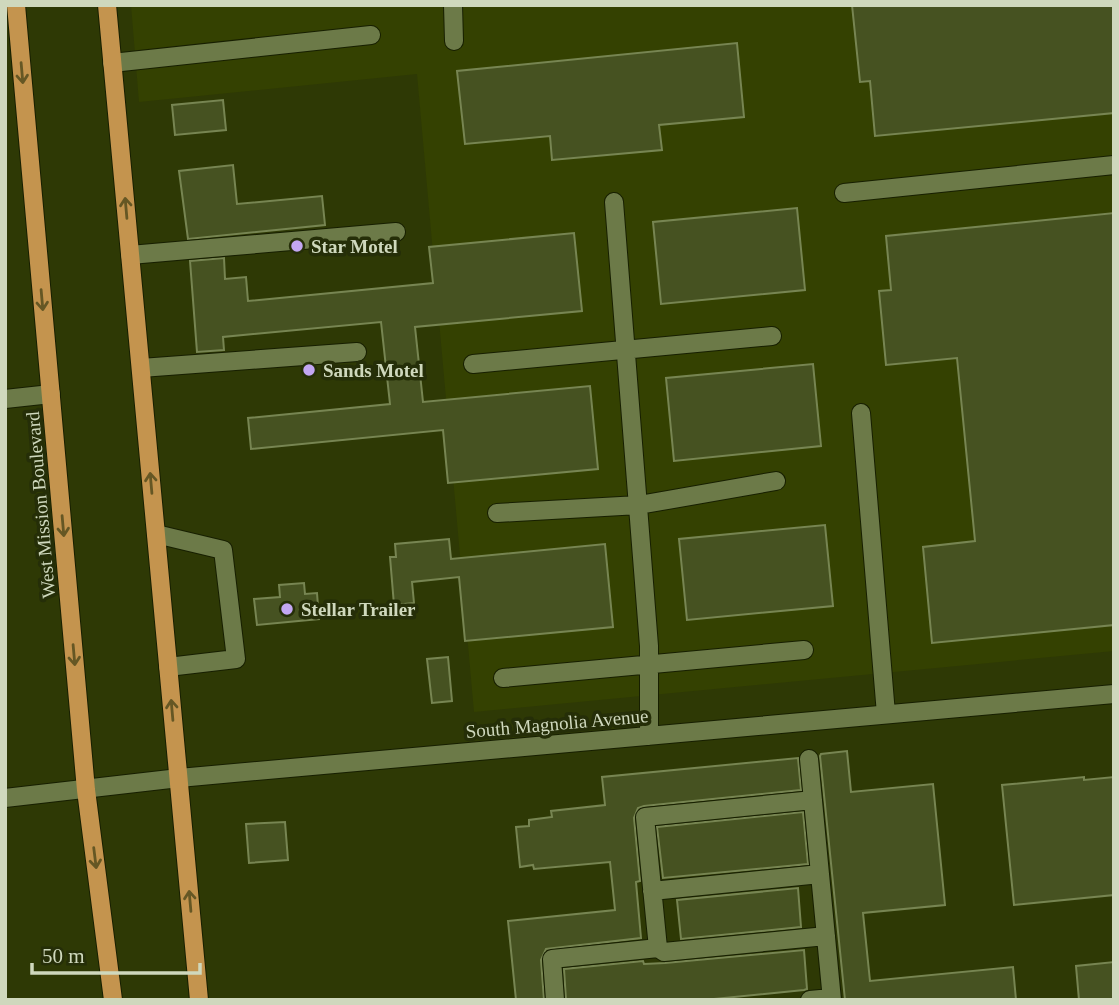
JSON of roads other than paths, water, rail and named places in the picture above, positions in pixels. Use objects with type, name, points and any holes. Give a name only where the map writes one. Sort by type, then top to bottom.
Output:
[{"type":"main road","name":"West Mission Boulevard","points":[[16,5],[86,790],[113,1000]]},
{"type":"main road","points":[[107,5],[199,1000]]},
{"type":"street","points":[[453,5],[454,41]]},
{"type":"street","points":[[112,63],[371,35]]},
{"type":"street","points":[[844,193],[1114,165]]},
{"type":"street","points":[[614,202],[650,663],[649,736]]},
{"type":"street","points":[[130,255],[396,232]]},
{"type":"street","points":[[473,364],[772,336]]},
{"type":"street","points":[[141,368],[357,352]]},
{"type":"street","points":[[5,399],[51,394]]},
{"type":"street","points":[[861,413],[886,714]]},
{"type":"street","points":[[497,513],[639,505],[776,481]]},
{"type":"street","points":[[156,534],[223,550],[236,659],[168,667]]},
{"type":"street","points":[[503,678],[804,650]]},
{"type":"street","name":"South Magnolia Avenue","points":[[5,798],[179,778],[1114,694]]},
{"type":"street","points":[[809,759],[831,999],[810,1000]]},
{"type":"street","points":[[658,948],[645,817],[813,800]]},
{"type":"street","points":[[652,891],[820,874]]},
{"type":"street","points":[[555,1000],[552,959],[658,948],[664,952],[825,936]]},
{"type":"place","name":"Star Motel","points":[[297,246]]},
{"type":"place","name":"Sands Motel","points":[[309,370]]},
{"type":"place","name":"Stellar Trailer","points":[[287,609]]}]
